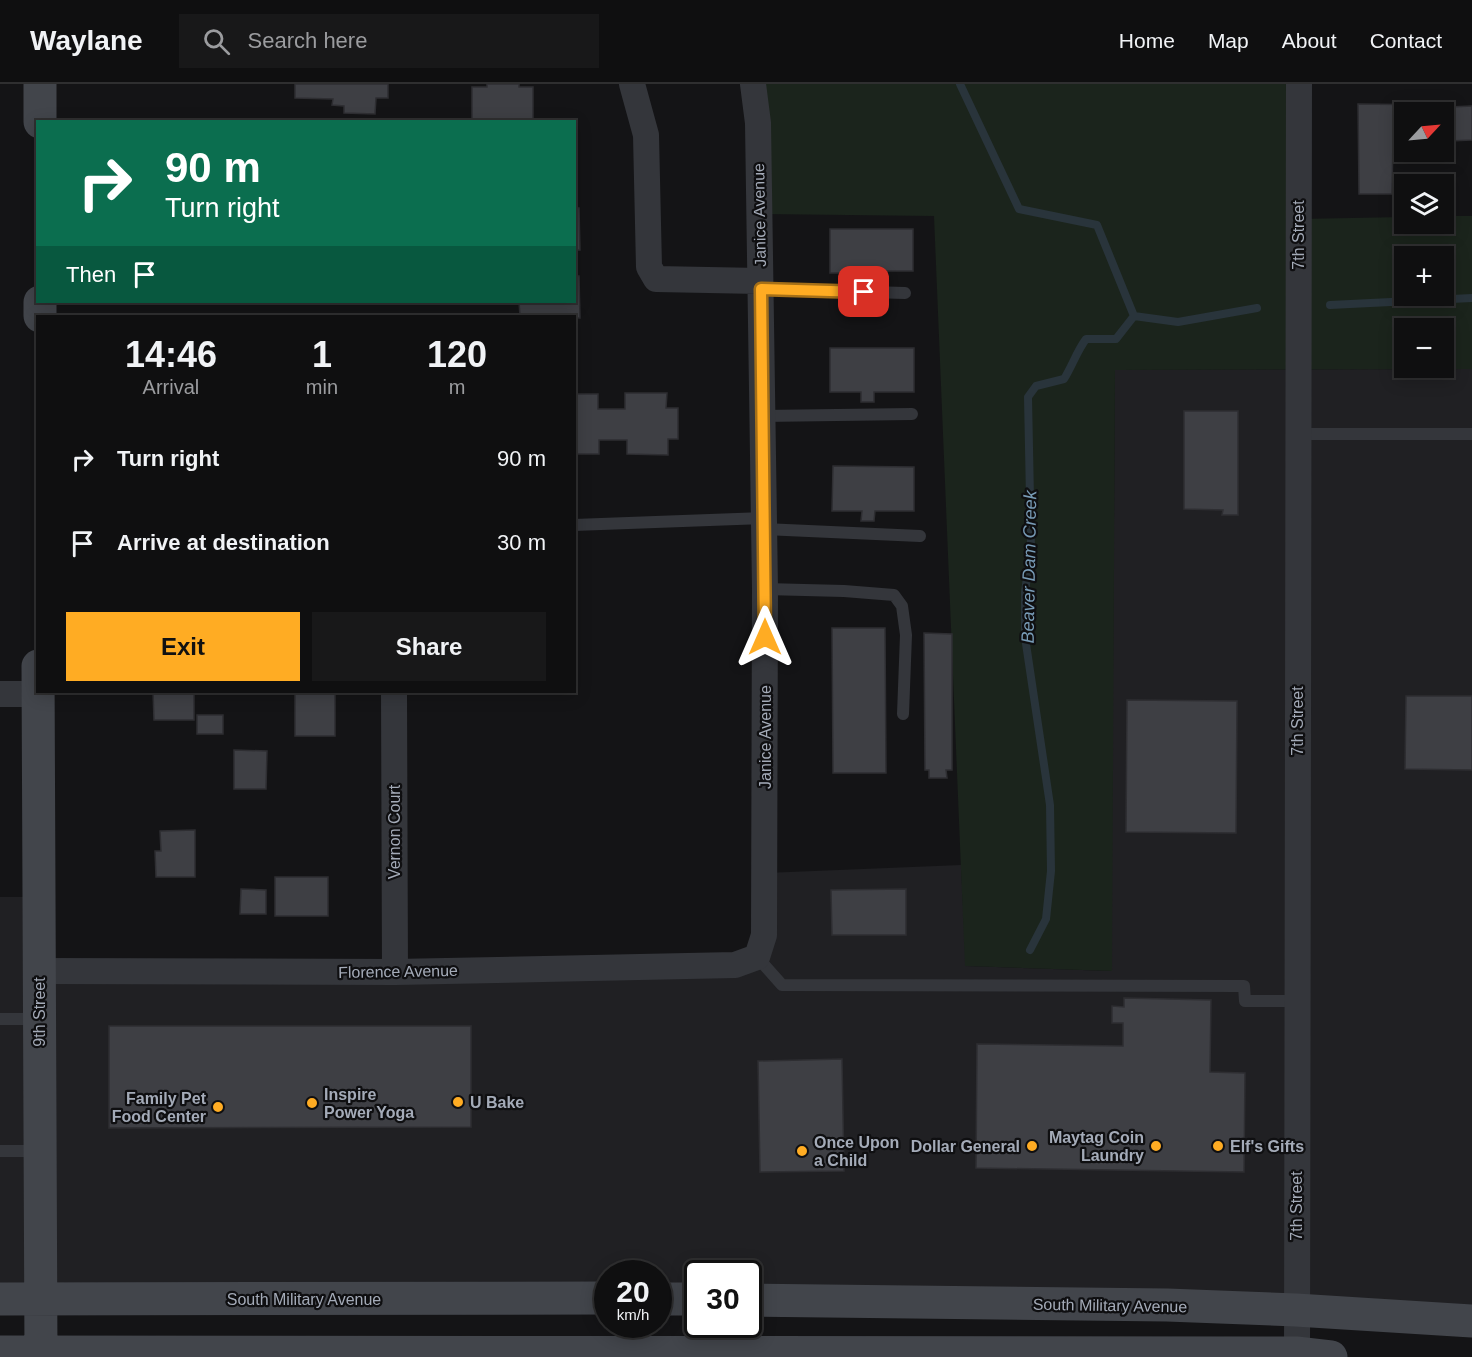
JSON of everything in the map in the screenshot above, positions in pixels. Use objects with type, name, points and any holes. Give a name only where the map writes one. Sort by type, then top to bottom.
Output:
[{"type":"main road","points":[[40,84],[40,120]]},
{"type":"main road","name":"9th Street","points":[[37,693],[41,1355]]},
{"type":"main road","name":"South Military Avenue","points":[[0,1299],[594,1298]]},
{"type":"main road","name":"South Military Avenue","points":[[762,1300],[1167,1305],[1472,1321]]},
{"type":"main road","points":[[0,1352],[41,1355],[1297,1355],[1331,1357]]},
{"type":"street","points":[[633,84],[646,135],[649,267],[653,275],[656,279],[761,285]]},
{"type":"street","name":"Janice Avenue","points":[[753,84],[758,123],[765,590],[764,935],[757,957]]},
{"type":"street","name":"7th Street","points":[[1297,1355],[1299,84]]},
{"type":"street","points":[[0,694],[36,680]]},
{"type":"street","name":"Vernon Court","points":[[394,693],[395,972]]},
{"type":"street","name":"Florence Avenue","points":[[39,971],[395,972],[735,965],[757,957]]},
{"type":"lane","points":[[761,285],[905,293]]},
{"type":"lane","points":[[762,416],[912,414]]},
{"type":"lane","points":[[1298,434],[1472,434]]},
{"type":"lane","points":[[576,525],[764,524],[920,536]]},
{"type":"lane","points":[[765,590],[844,591],[894,595],[902,606],[906,635],[903,714]]},
{"type":"lane","points":[[757,957],[782,985],[1244,986],[1245,1001],[1297,1001]]},
{"type":"lane","points":[[0,1019],[39,1019]]},
{"type":"lane","points":[[0,1151],[39,1151]]},
{"type":"shaded area","points":[[753,84],[1299,84],[1299,219],[1394,217],[1394,234],[1454,234],[1454,216],[1472,216],[1472,369],[1454,369],[1454,318],[1394,318],[1394,369],[1115,370],[1112,971],[965,966],[934,216],[760,214]]},
{"type":"shaded area","points":[[1394,369],[1394,378],[1454,378],[1454,369],[1472,369],[1472,1321],[762,1300],[762,1260],[684,1260],[684,1299],[672,1299],[672,1260],[594,1260],[594,1298],[0,1299],[0,897],[37,897],[39,970],[757,957],[765,873],[961,865],[966,966],[1111,971],[1115,370]]},
{"type":"building","points":[[295,84],[388,84],[388,98],[376,98],[375,114],[344,113],[344,106],[332,105],[333,99],[295,98]]},
{"type":"building","points":[[487,84],[519,84],[519,87],[533,87],[533,120],[472,120],[472,87],[487,87]]},
{"type":"building","points":[[1358,104],[1394,104],[1392,194],[1359,194]]},
{"type":"building","points":[[1472,106],[1472,140],[1454,141],[1454,107]]},
{"type":"building","points":[[576,208],[579,208],[580,250],[576,250]]},
{"type":"building","points":[[830,229],[913,229],[913,271],[872,271],[872,282],[861,282],[861,273],[830,273]]},
{"type":"building","points":[[576,276],[579,276],[580,318],[576,318],[576,315],[520,315],[519,303],[576,303]]},
{"type":"building","points":[[830,348],[914,348],[914,392],[874,392],[874,402],[861,402],[861,392],[830,392]]},
{"type":"building","points":[[625,393],[667,393],[666,408],[678,408],[678,439],[668,439],[668,455],[627,454],[627,440],[599,440],[599,454],[576,454],[576,394],[598,394],[598,409],[625,409]]},
{"type":"building","points":[[1184,411],[1238,411],[1238,515],[1222,515],[1223,510],[1184,509]]},
{"type":"building","points":[[833,466],[914,467],[914,511],[875,511],[874,521],[861,521],[862,511],[832,511]]},
{"type":"building","points":[[832,628],[885,628],[886,773],[833,773]]},
{"type":"building","points":[[924,633],[952,634],[952,770],[946,770],[947,778],[929,778],[929,770],[925,770]]},
{"type":"building","points":[[153,693],[194,693],[194,720],[154,720]]},
{"type":"building","points":[[295,693],[335,693],[335,736],[295,736]]},
{"type":"building","points":[[1406,696],[1472,696],[1472,770],[1405,769]]},
{"type":"building","points":[[1127,700],[1237,701],[1236,833],[1126,832]]},
{"type":"building","points":[[197,715],[223,715],[223,734],[197,734]]},
{"type":"building","points":[[234,750],[267,751],[266,789],[234,789]]},
{"type":"building","points":[[195,830],[195,877],[156,877],[155,851],[161,851],[160,831]]},
{"type":"building","points":[[275,877],[328,877],[328,916],[275,916]]},
{"type":"building","points":[[241,889],[266,890],[266,914],[240,914]]},
{"type":"building","points":[[906,889],[906,935],[832,935],[831,890]]},
{"type":"building","points":[[1124,998],[1211,1000],[1210,1072],[1245,1073],[1244,1172],[976,1168],[977,1044],[1123,1046],[1123,1023],[1112,1023],[1112,1006],[1124,1007]]},
{"type":"building","points":[[109,1026],[471,1026],[471,1127],[109,1128]]},
{"type":"building","points":[[842,1059],[844,1171],[760,1172],[758,1061]]},
{"type":"waterway","name":"Beaver Dam Creek","points":[[960,84],[1019,209],[1097,225],[1134,316]]},
{"type":"waterway","name":"Beaver Dam Creek","points":[[1330,305],[1472,298]]},
{"type":"waterway","name":"Beaver Dam Creek","points":[[1030,950],[1046,919],[1051,871],[1050,805],[1025,637],[1025,592],[1031,548],[1028,397],[1036,386],[1064,379],[1086,339],[1116,339],[1134,316],[1178,322],[1257,308]]},
{"type":"place","name":"U Bake","points":[[458,1102]]},
{"type":"place","name":"Inspire Power Yoga","points":[[312,1103]]},
{"type":"place","name":"Family Pet Food Center","points":[[218,1107]]},
{"type":"place","name":"Dollar General","points":[[1032,1146]]},
{"type":"place","name":"Maytag Coin Laundry","points":[[1156,1146]]},
{"type":"place","name":"Elf's Gifts","points":[[1218,1146]]},
{"type":"place","name":"Once Upon a Child","points":[[802,1151]]},
{"type":"route","points":[[765,637],[761,289],[864,292]]}]
